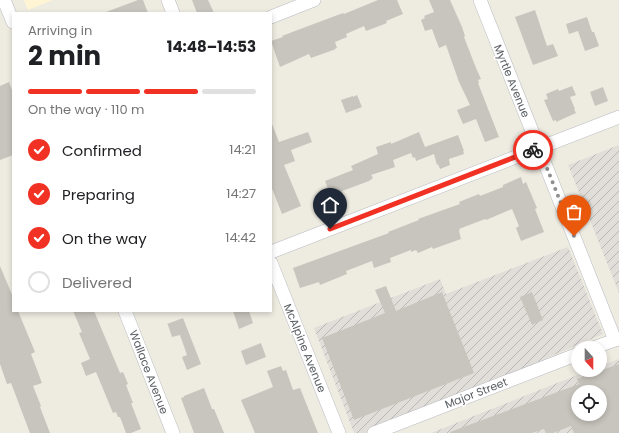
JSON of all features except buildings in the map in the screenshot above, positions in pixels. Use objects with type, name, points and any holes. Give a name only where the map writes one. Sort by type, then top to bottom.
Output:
[{"type":"street","points":[[4,0],[12,20]]},
{"type":"street","points":[[168,0],[173,12]]},
{"type":"street","points":[[272,17],[314,0]]},
{"type":"street","name":"Myrtle Avenue","points":[[480,0],[617,339]]},
{"type":"street","points":[[272,252],[619,117]]},
{"type":"street","name":"McAlpine Avenue","points":[[272,266],[339,433]]},
{"type":"street","name":"Wallace Avenue","points":[[125,312],[173,433]]},
{"type":"street","points":[[607,343],[617,339]]},
{"type":"street","name":"Major Street","points":[[374,433],[571,357]]},
{"type":"shaded area","points":[[24,0],[53,0],[28,10]]},
{"type":"shaded area","points":[[619,145],[619,293],[568,165]]},
{"type":"shaded area","points":[[568,247],[603,334],[587,341],[571,341],[571,348],[372,433],[354,433],[314,328],[440,279],[446,294]]},
{"type":"shaded area","points":[[619,359],[619,433],[431,433],[572,377],[607,377],[607,363]]},
{"type":"way so far","points":[[533,150],[539,148],[574,236]]},
{"type":"route","points":[[330,229],[533,150]]}]
